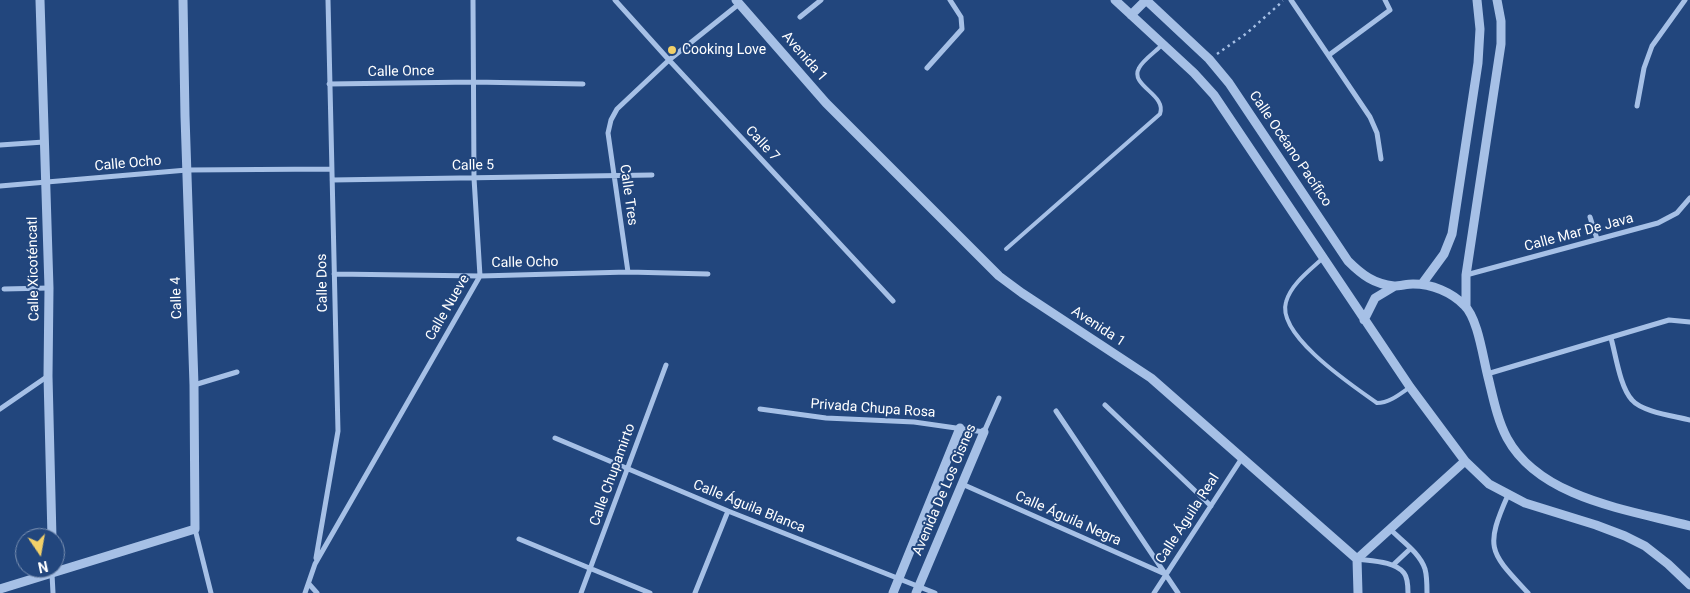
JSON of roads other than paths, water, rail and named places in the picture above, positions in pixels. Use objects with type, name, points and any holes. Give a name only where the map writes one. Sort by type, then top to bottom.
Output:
[{"type":"street","name":"Calle Xicoténcatl","points":[[40,0],[49,288],[48,376],[52,528]]},
{"type":"street","name":"Calle 4","points":[[183,0],[194,386],[195,529],[211,593]]},
{"type":"street","name":"Calle Dos","points":[[315,564],[338,431],[328,0]]},
{"type":"street","name":"Calle Nueve","points":[[305,593],[315,564],[480,276],[474,178],[473,0]]},
{"type":"street","name":"Calle 7","points":[[616,0],[669,60],[893,301]]},
{"type":"street","points":[[800,17],[821,0]]},
{"type":"street","points":[[927,68],[962,29],[961,17],[950,0]]},
{"type":"street","points":[[1114,0],[1194,73],[1214,95],[1364,320],[1464,461],[1490,484],[1525,503],[1596,525],[1645,546],[1690,585]]},
{"type":"street","points":[[1131,15],[1146,0]]},
{"type":"street","name":"Calle Océano Pacífico","points":[[1146,0],[1209,59],[1229,84],[1348,261],[1362,274],[1377,281],[1395,286],[1422,284],[1439,288],[1466,306]]},
{"type":"street","points":[[1291,0],[1370,117],[1377,133],[1381,159]]},
{"type":"street","points":[[1329,54],[1390,10],[1385,0]]},
{"type":"street","points":[[1422,284],[1444,254],[1452,234],[1478,63],[1480,29],[1477,0]]},
{"type":"street","points":[[1497,0],[1501,21],[1501,44],[1466,276],[1466,306],[1474,321],[1497,414],[1507,438],[1516,452],[1535,471],[1574,494],[1690,526]]},
{"type":"street","points":[[1636,106],[1644,68],[1652,46],[1685,0]]},
{"type":"street","points":[[669,60],[738,2]]},
{"type":"street","name":"Avenida 1","points":[[738,2],[826,102],[999,276],[1022,294],[1151,378],[1358,559]]},
{"type":"street","name":"Calle Tres","points":[[628,272],[608,133],[610,120],[617,109],[669,60]]},
{"type":"street","name":"Calle Once","points":[[329,84],[473,82],[583,84]]},
{"type":"street","points":[[0,145],[44,142]]},
{"type":"street","name":"Calle Ocho","points":[[0,186],[187,170],[332,169]]},
{"type":"street","name":"Calle 5","points":[[332,180],[652,175]]},
{"type":"street","name":"Calle Mar De Java","points":[[1466,276],[1658,223],[1677,213],[1690,198]]},
{"type":"street","points":[[1590,217],[1597,239]]},
{"type":"street","name":"Calle Ocho","points":[[334,274],[480,276],[628,272],[708,274]]},
{"type":"street","points":[[1364,320],[1375,298],[1395,286]]},
{"type":"street","points":[[4,289],[49,288]]},
{"type":"street","points":[[1487,374],[1669,320],[1690,322]]},
{"type":"street","points":[[1611,338],[1624,388],[1632,401],[1643,408],[1690,420]]},
{"type":"street","name":"Calle Chupamirto","points":[[581,593],[666,365]]},
{"type":"street","points":[[194,386],[237,372]]},
{"type":"street","points":[[0,409],[48,376]]},
{"type":"street","name":"Avenida De Los Cisnes","points":[[917,590],[999,398]]},
{"type":"street","points":[[1105,405],[1210,506]]},
{"type":"street","name":"Privada Chupa Rosa","points":[[760,409],[826,418],[914,422],[984,432]]},
{"type":"street","name":"Calle Águila Negra","points":[[1056,411],[1178,593]]},
{"type":"street","name":"Avenida De Los Cisnes","points":[[893,593],[960,428]]},
{"type":"street","name":"Calle Águila Blanca","points":[[555,438],[728,511],[898,579],[917,590],[935,593]]},
{"type":"street","name":"Calle Águila Real","points":[[1154,593],[1242,458]]},
{"type":"street","points":[[1358,593],[1358,559],[1464,461]]},
{"type":"street","name":"Calle Águila Negra","points":[[962,484],[1165,574]]},
{"type":"street","points":[[1508,495],[1497,520],[1493,536],[1495,552],[1503,566],[1528,593]]},
{"type":"street","points":[[695,593],[728,511]]},
{"type":"street","points":[[65,567],[195,529]]},
{"type":"street","points":[[1390,530],[1410,549],[1423,565],[1426,571],[1427,593]]},
{"type":"street","points":[[519,539],[650,593]]},
{"type":"street","points":[[1393,566],[1410,549]]},
{"type":"street","points":[[1358,559],[1393,566],[1403,572],[1406,577],[1408,593]]},
{"type":"street","points":[[0,589],[32,578]]},
{"type":"street","points":[[52,578],[53,593]]},
{"type":"street","points":[[309,584],[317,593]]},
{"type":"lane","points":[[1006,249],[1160,114],[1162,109],[1160,101],[1139,81],[1137,75],[1139,68],[1163,44]]},
{"type":"lane","points":[[1323,258],[1292,289],[1285,303],[1287,320],[1297,337],[1337,374],[1377,403],[1393,398],[1410,387]]},
{"type":"place","name":"Cooking Love","points":[[672,50]]}]
